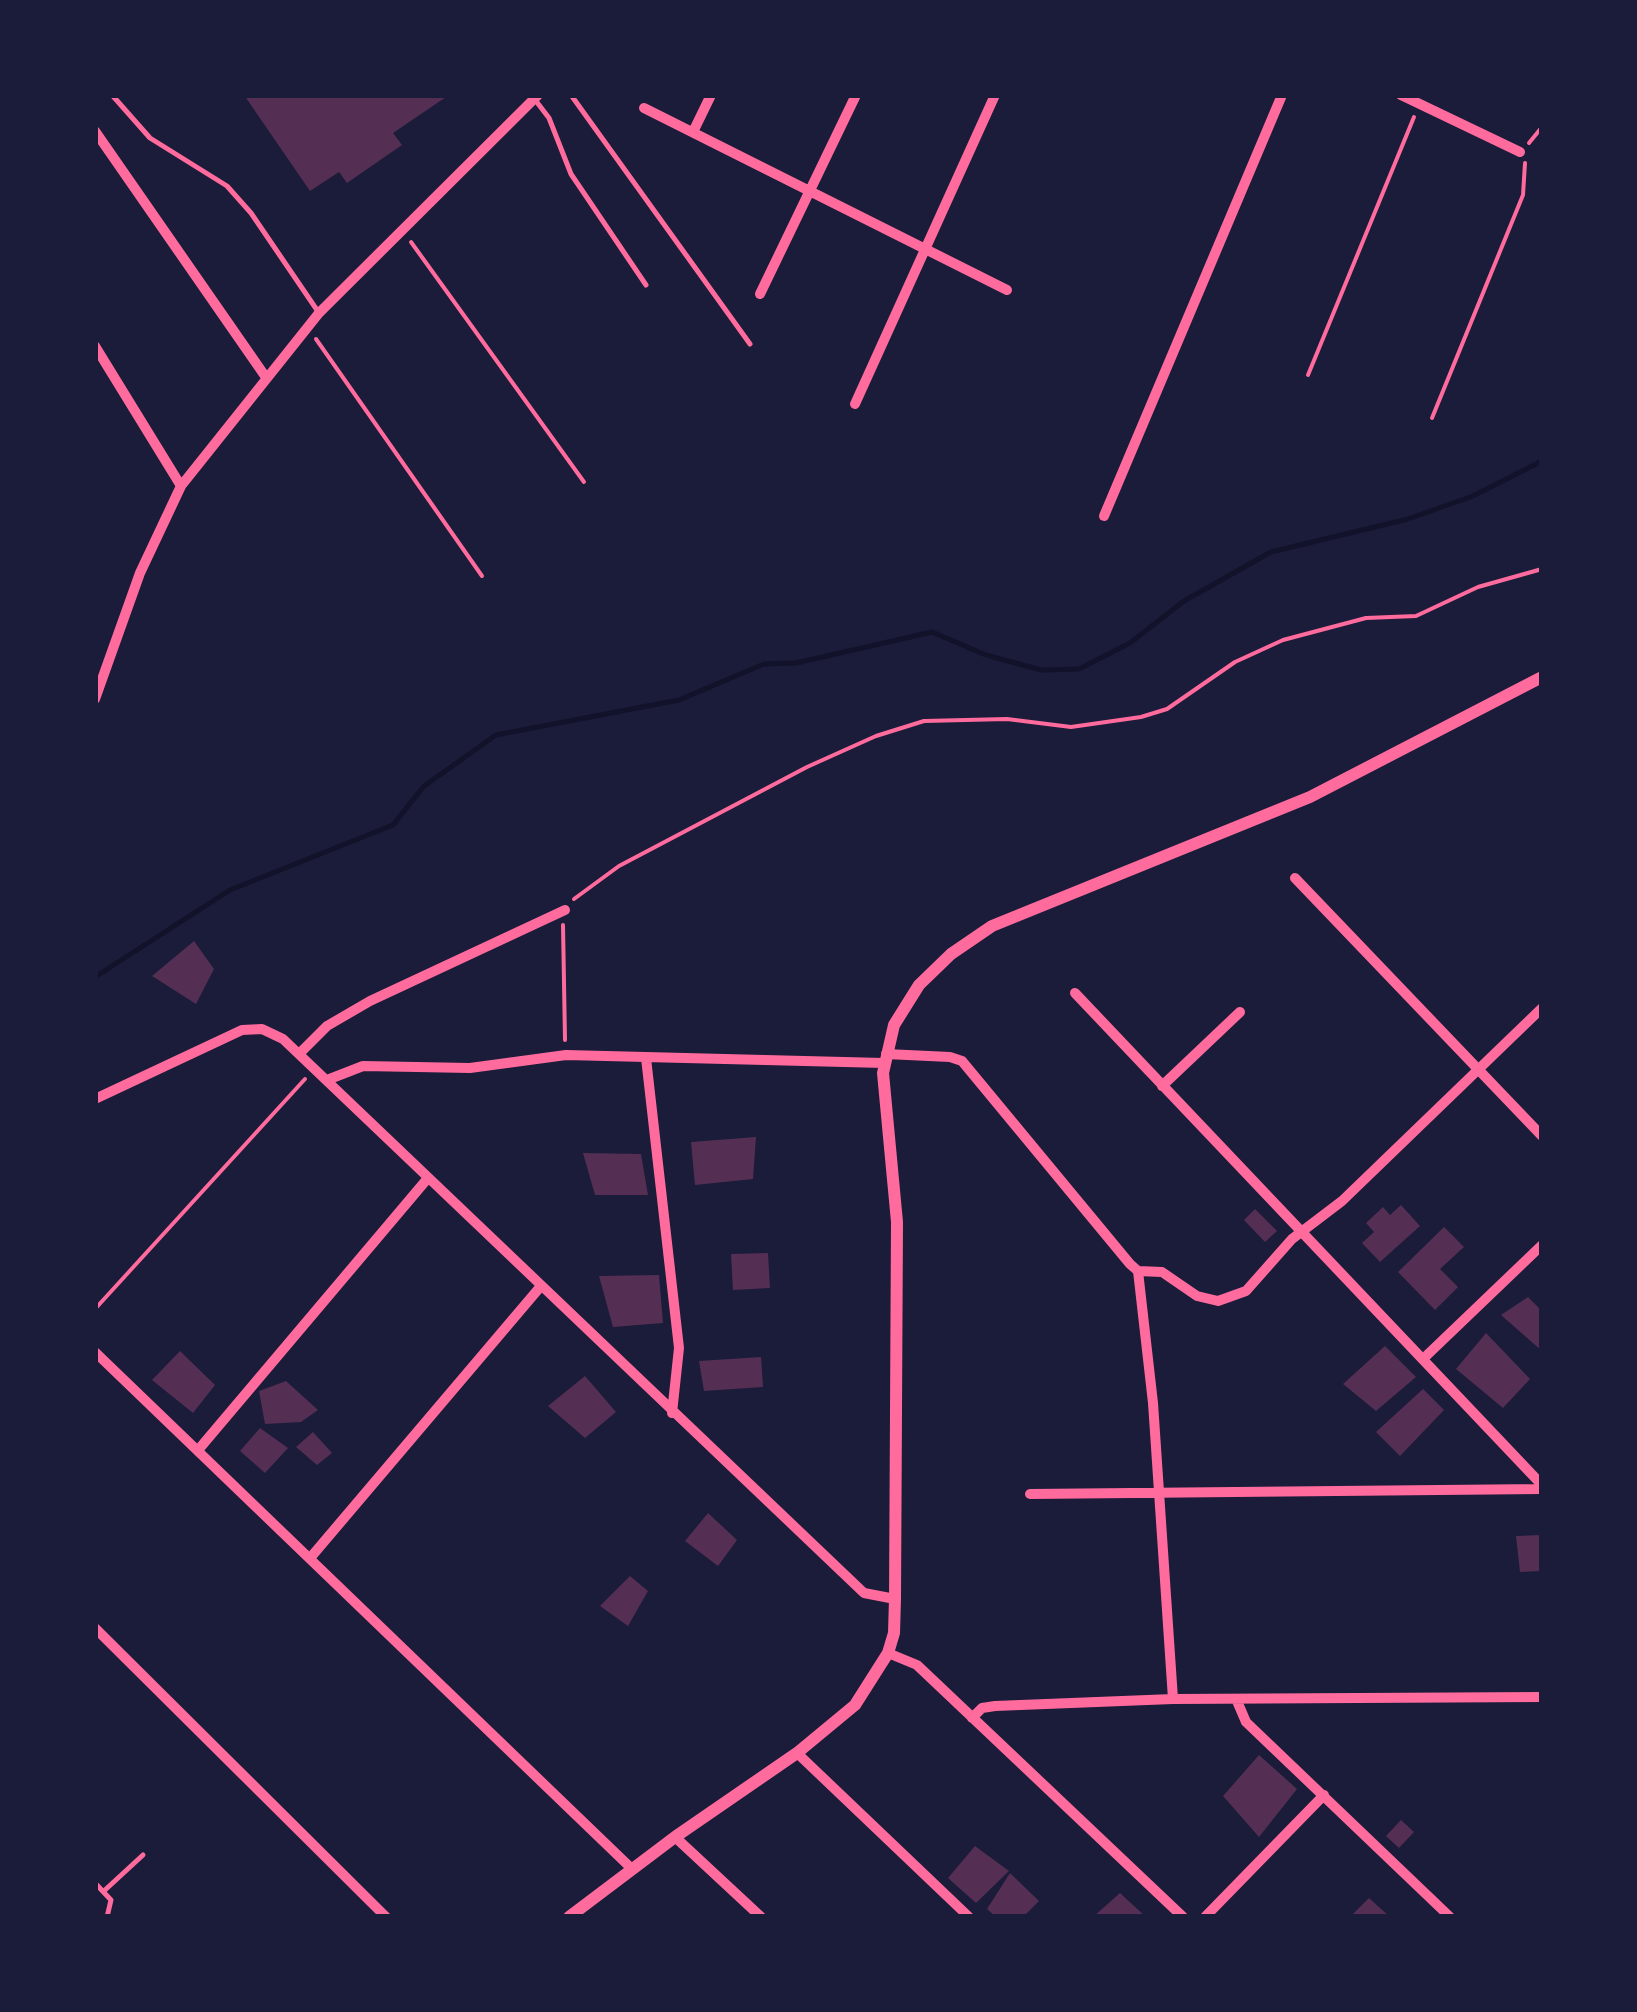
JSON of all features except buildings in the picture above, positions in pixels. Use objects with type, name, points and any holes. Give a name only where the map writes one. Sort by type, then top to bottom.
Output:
[{"type":"street","points":[[693,132],[711,95]]},
{"type":"street","points":[[760,294],[856,95]]},
{"type":"street","points":[[855,404],[994,95]]},
{"type":"street","points":[[1104,516],[1282,95]]},
{"type":"street","points":[[1401,95],[1520,152]]},
{"type":"street","points":[[95,699],[140,572],[181,486],[307,326],[536,97]]},
{"type":"street","points":[[644,108],[1007,290]]},
{"type":"street","points":[[95,131],[264,376]]},
{"type":"street","points":[[95,346],[181,486]]},
{"type":"street","points":[[569,1917],[674,1836],[797,1754],[855,1704],[888,1653],[894,1633],[895,1598],[896,1206],[885,1058],[894,1025],[919,985],[951,954],[992,926],[1310,797],[1542,678]]},
{"type":"street","points":[[1295,878],[1542,1136]]},
{"type":"street","points":[[299,1054],[328,1026],[370,1001],[564,910]]},
{"type":"street","points":[[1075,993],[1304,1229],[1542,1487]]},
{"type":"street","points":[[1138,1271],[1162,1272],[1202,1299],[1218,1301],[1246,1290],[1304,1229],[1342,1201],[1542,1008]]},
{"type":"street","points":[[1162,1086],[1240,1012]]},
{"type":"street","points":[[95,1099],[242,1030],[262,1029],[283,1038],[864,1593],[895,1598]]},
{"type":"street","points":[[326,1080],[363,1066],[470,1068],[566,1055],[950,1056],[962,1062],[1138,1271],[1172,1699]]},
{"type":"street","points":[[646,1058],[679,1348],[672,1412]]},
{"type":"street","points":[[198,1449],[428,1178]]},
{"type":"street","points":[[1424,1358],[1542,1244]]},
{"type":"street","points":[[311,1557],[541,1286]]},
{"type":"street","points":[[95,1352],[631,1868]]},
{"type":"street","points":[[1030,1494],[1542,1487]]},
{"type":"street","points":[[95,1628],[386,1917]]},
{"type":"street","points":[[888,1653],[917,1665],[1182,1917]]},
{"type":"street","points":[[972,1718],[982,1708],[995,1706],[1172,1699],[1237,1702],[1542,1697]]},
{"type":"street","points":[[1237,1702],[1246,1722],[1450,1917]]},
{"type":"street","points":[[797,1754],[969,1917]]},
{"type":"street","points":[[1205,1917],[1324,1795]]},
{"type":"street","points":[[674,1836],[762,1917]]},
{"type":"lane","points":[[112,95],[150,138],[226,186],[252,213],[319,313]]},
{"type":"lane","points":[[571,95],[750,344]]},
{"type":"lane","points":[[536,97],[549,118],[571,174],[646,286]]},
{"type":"lane","points":[[105,1890],[143,1855]]},
{"type":"lane","points":[[95,1883],[111,1900],[107,1917]]},
{"type":"path","points":[[1308,375],[1419,104]]},
{"type":"path","points":[[1432,418],[1523,195],[1527,166],[1520,152],[1542,127]]},
{"type":"path","points":[[402,230],[584,482]]},
{"type":"path","points":[[307,326],[482,576]]},
{"type":"path","points":[[566,1055],[564,910],[619,866],[807,766],[876,736],[924,721],[1007,719],[1071,727],[1141,717],[1167,710],[1235,662],[1283,640],[1366,618],[1416,616],[1478,586],[1542,569]]},
{"type":"path","points":[[95,1309],[314,1068]]},
{"type":"waterway","points":[[95,977],[230,890],[393,825],[424,786],[496,735],[679,700],[764,664],[796,663],[932,632],[986,655],[1041,670],[1079,669],[1130,643],[1184,601],[1271,552],[1408,519],[1473,496],[1542,461]]}]
